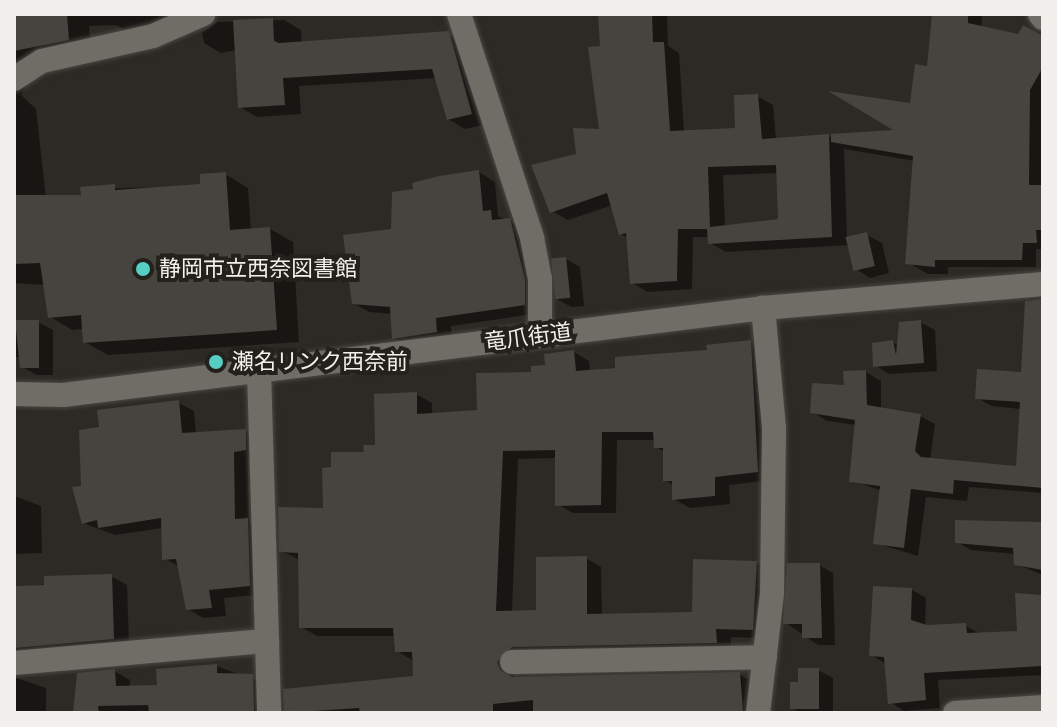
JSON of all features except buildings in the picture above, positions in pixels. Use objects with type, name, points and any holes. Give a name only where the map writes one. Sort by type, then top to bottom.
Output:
[{"type":"street","points":[[14,79],[42,61],[153,36],[203,14]]},
{"type":"street","points":[[459,14],[532,238],[540,335]]},
{"type":"street","name":"竜爪街道","points":[[14,394],[63,395],[763,308],[1043,284]]},
{"type":"street","points":[[758,713],[772,593],[774,428],[763,308]]},
{"type":"street","points":[[259,371],[269,713]]},
{"type":"street","points":[[14,663],[267,641]]},
{"type":"street","points":[[512,662],[765,657]]},
{"type":"street","points":[[955,713],[1043,707]]},
{"type":"place","name":"静岡市立西奈図書館","points":[[143,269]]},
{"type":"place","name":"瀬名リンク西奈前","points":[[216,362]]}]
